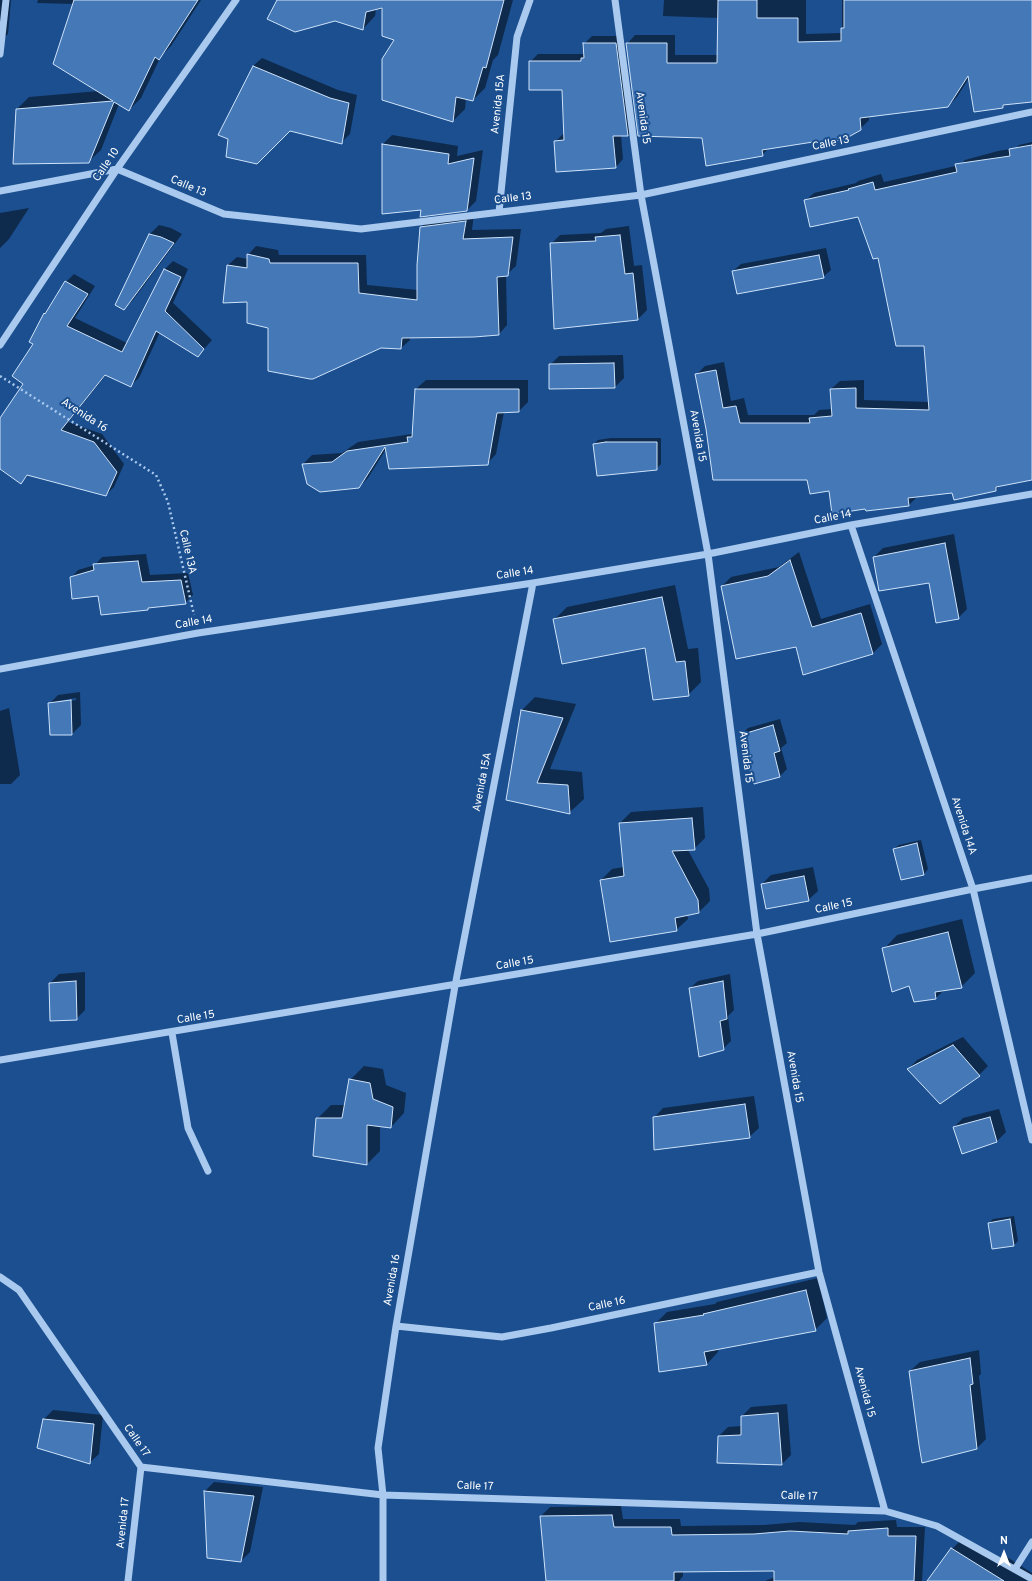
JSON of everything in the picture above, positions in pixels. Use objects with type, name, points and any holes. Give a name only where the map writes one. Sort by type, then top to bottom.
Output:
[{"type":"street","points":[[0,54],[6,0]]},
{"type":"street","name":"Calle 10","points":[[0,345],[117,169],[236,0]]},
{"type":"street","name":"Avenida 15A","points":[[499,212],[517,37],[530,0]]},
{"type":"street","name":"Avenida 15","points":[[615,0],[642,195],[708,554],[757,934],[819,1272],[885,1511]]},
{"type":"street","name":"Calle 13","points":[[117,169],[224,214],[360,229],[642,195],[1032,112]]},
{"type":"street","points":[[0,191],[117,169]]},
{"type":"street","name":"Calle 14","points":[[0,669],[198,634],[533,583],[708,554],[851,525],[1032,494]]},
{"type":"street","name":"Avenida 14A","points":[[851,525],[973,889],[1032,1140]]},
{"type":"street","name":"Avenida 15A","points":[[455,986],[533,583]]},
{"type":"street","name":"Calle 15","points":[[0,1060],[455,986],[757,934],[1032,878]]},
{"type":"street","name":"Avenida 16","points":[[383,1581],[383,1495],[378,1448],[396,1326],[455,986]]},
{"type":"street","points":[[172,1033],[188,1128],[208,1171]]},
{"type":"street","name":"Calle 16","points":[[396,1326],[502,1336],[551,1328],[819,1272]]},
{"type":"street","name":"Calle 17","points":[[0,1277],[19,1290],[141,1467],[383,1495],[885,1511],[937,1526],[1032,1579]]},
{"type":"street","name":"Avenida 17","points":[[128,1581],[141,1467]]},
{"type":"street","points":[[1015,1569],[1032,1542]]},
{"type":"path","name":"Avenida 16","points":[[0,376],[156,475]]},
{"type":"path","name":"Calle 13A","points":[[156,475],[168,502],[198,634]]},
{"type":"building","points":[[74,0],[198,0],[159,60],[155,57],[129,111],[114,102],[89,163],[13,164],[16,109],[113,101],[53,64]]},
{"type":"building","points":[[277,0],[504,0],[486,68],[483,67],[473,101],[456,97],[453,122],[382,100],[382,59],[394,40],[382,36],[382,8],[366,12],[363,30],[335,21],[295,32],[267,19]]},
{"type":"building","points":[[718,0],[757,0],[757,18],[798,18],[798,42],[841,41],[841,28],[844,28],[844,0],[1032,0],[1032,102],[1003,105],[1003,108],[974,112],[968,76],[948,107],[860,118],[861,130],[843,140],[813,142],[762,150],[763,156],[706,166],[702,138],[638,136],[626,43],[667,43],[667,63],[717,63]]},
{"type":"building","points":[[583,43],[616,43],[628,136],[613,136],[616,168],[556,172],[554,141],[564,140],[562,90],[529,90],[529,61],[581,61],[581,58],[584,58]]},
{"type":"building","points":[[253,66],[330,98],[349,103],[342,144],[290,131],[257,164],[226,157],[228,139],[218,135]]},
{"type":"building","points":[[382,144],[449,154],[448,164],[474,158],[467,211],[420,217],[421,210],[382,214]]},
{"type":"building","points":[[1032,145],[1032,480],[996,487],[996,491],[954,500],[952,493],[908,498],[909,506],[866,511],[865,509],[832,514],[829,491],[810,494],[807,480],[713,480],[706,429],[695,374],[716,370],[723,408],[736,406],[740,423],[810,423],[809,418],[832,416],[830,389],[856,388],[856,408],[929,410],[924,346],[896,346],[878,258],[873,259],[858,217],[810,227],[804,200],[849,190],[848,189],[873,182],[875,190],[957,172],[955,164],[1010,156],[1009,149]]},
{"type":"building","points":[[466,221],[463,239],[513,237],[508,276],[497,277],[499,335],[474,337],[402,338],[401,349],[381,348],[313,379],[310,379],[268,371],[268,328],[247,323],[247,302],[223,303],[227,265],[247,268],[247,254],[269,259],[270,263],[358,263],[359,293],[417,300],[417,265],[420,227]]},
{"type":"building","points":[[149,234],[161,237],[174,243],[124,310],[115,305]]},
{"type":"building","points":[[620,235],[625,274],[633,273],[638,320],[554,329],[550,243],[596,241],[595,237]]},
{"type":"building","points":[[819,255],[824,278],[737,294],[732,271]]},
{"type":"building","points":[[164,269],[181,277],[165,311],[204,349],[198,357],[156,331],[131,387],[105,375],[61,430],[94,442],[117,472],[106,496],[27,475],[21,484],[0,469],[0,418],[23,384],[12,376],[33,344],[29,342],[44,313],[45,314],[65,281],[88,294],[67,326],[122,352]]},
{"type":"building","points":[[614,363],[615,388],[549,389],[549,364]]},
{"type":"building","points":[[415,389],[519,389],[519,412],[497,413],[488,465],[389,469],[385,447],[359,488],[320,492],[307,484],[302,464],[332,462],[347,451],[408,442],[407,437],[412,437]]},
{"type":"building","points":[[606,442],[657,442],[657,470],[597,476],[593,444]]},
{"type":"building","points":[[945,543],[959,619],[936,623],[929,583],[879,591],[873,557]]},
{"type":"building","points":[[790,560],[812,627],[861,613],[873,654],[803,675],[796,647],[736,659],[721,586],[768,576]]},
{"type":"building","points":[[138,561],[142,582],[181,580],[186,604],[101,615],[98,596],[72,599],[70,577],[94,570],[93,564]]},
{"type":"building","points":[[662,597],[676,662],[685,661],[689,696],[653,700],[645,648],[562,664],[553,619]]},
{"type":"building","points":[[71,700],[72,735],[50,735],[48,703]]},
{"type":"building","points":[[521,710],[563,718],[537,783],[568,785],[570,814],[506,800]]},
{"type":"building","points":[[773,725],[780,751],[774,753],[780,777],[754,784],[740,735]]},
{"type":"building","points":[[692,818],[695,850],[672,851],[698,900],[699,913],[675,918],[677,931],[610,942],[600,880],[624,876],[619,823]]},
{"type":"building","points":[[917,843],[924,875],[901,880],[893,849]]},
{"type":"building","points":[[804,876],[809,901],[766,909],[761,884]]},
{"type":"building","points":[[948,932],[962,988],[935,992],[936,999],[914,1002],[909,986],[892,992],[882,948]]},
{"type":"building","points":[[76,981],[77,1020],[50,1021],[49,983]]},
{"type":"building","points":[[723,981],[727,1019],[720,1021],[724,1050],[699,1057],[689,988]]},
{"type":"building","points":[[953,1045],[980,1076],[940,1104],[907,1069]]},
{"type":"building","points":[[349,1079],[370,1083],[373,1099],[393,1107],[391,1128],[367,1125],[367,1165],[313,1156],[316,1118],[342,1118]]},
{"type":"building","points":[[745,1104],[750,1138],[654,1150],[653,1117]]},
{"type":"building","points":[[990,1117],[997,1142],[962,1154],[953,1127]]},
{"type":"building","points":[[1010,1219],[1014,1246],[992,1249],[988,1223]]},
{"type":"building","points":[[806,1290],[816,1331],[704,1352],[707,1365],[659,1372],[654,1323],[704,1315],[703,1314]]},
{"type":"building","points":[[970,1358],[973,1384],[970,1385],[977,1449],[922,1463],[909,1371]]},
{"type":"building","points":[[778,1413],[782,1465],[717,1463],[718,1436],[741,1435],[741,1416]]},
{"type":"building","points":[[43,1419],[94,1424],[90,1464],[37,1448]]},
{"type":"building","points":[[204,1491],[254,1496],[241,1562],[207,1558]]},
{"type":"building","points":[[612,1515],[614,1527],[671,1527],[672,1535],[754,1534],[790,1531],[848,1534],[848,1531],[888,1528],[888,1536],[916,1536],[914,1581],[774,1581],[774,1571],[674,1572],[674,1581],[546,1581],[540,1516]]},
{"type":"building","points":[[951,1548],[1004,1581],[927,1581]]}]
